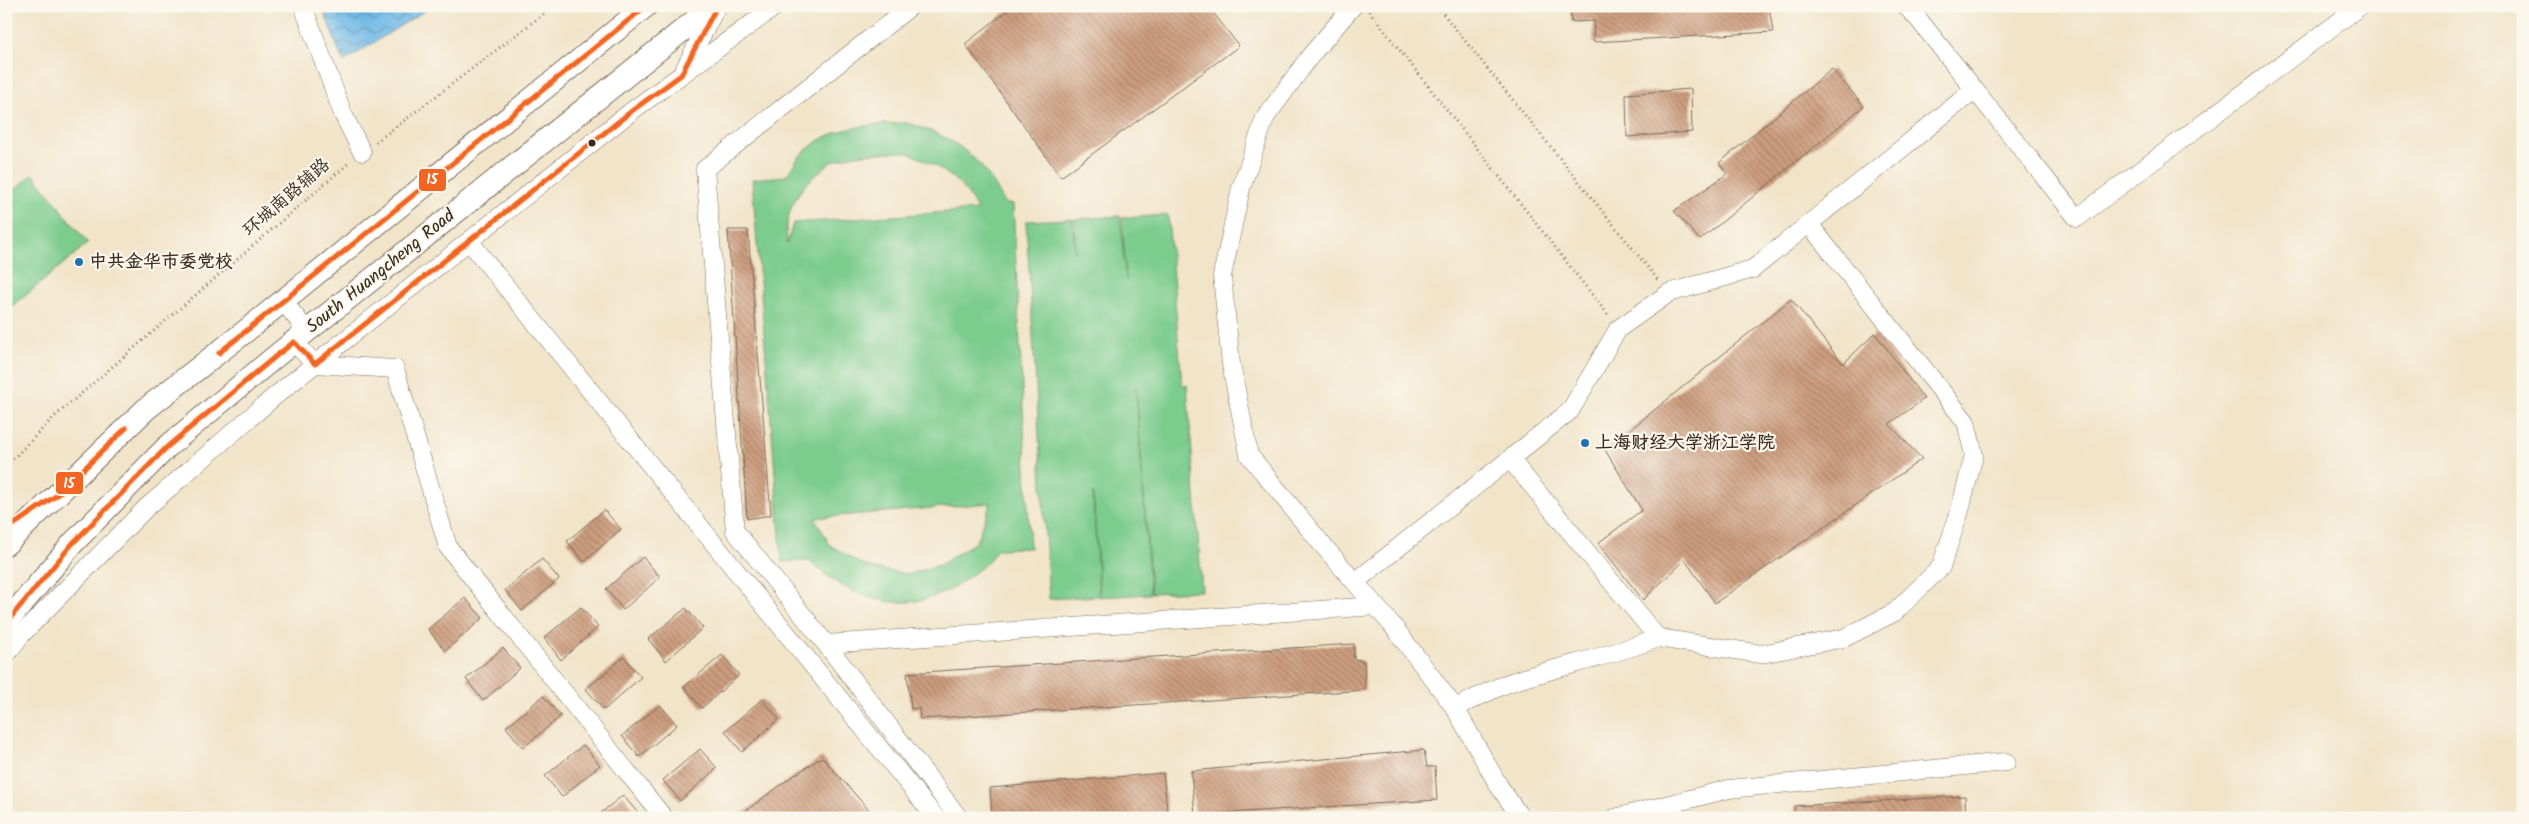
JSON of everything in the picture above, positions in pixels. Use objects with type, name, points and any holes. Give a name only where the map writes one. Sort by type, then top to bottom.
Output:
[{"type":"main road","points":[[6,544],[146,409],[283,301],[646,6]]},
{"type":"main road","name":"South Huangcheng Road","points":[[6,623],[73,543],[167,447],[300,337],[713,6]]},
{"type":"main road","points":[[6,530],[57,495]]},
{"type":"street","points":[[303,6],[343,114],[362,152]]},
{"type":"street","points":[[681,75],[717,6]]},
{"type":"street","points":[[6,655],[21,635],[146,508],[315,364],[625,116],[776,6]]},
{"type":"street","points":[[911,6],[705,169],[735,531],[826,644],[959,818]]},
{"type":"street","points":[[1353,6],[1311,55],[1265,118],[1241,188],[1222,276],[1231,364],[1249,455],[1376,606],[1455,708],[1499,786],[1521,818]]},
{"type":"street","points":[[1906,6],[2077,218],[2360,6]]},
{"type":"street","points":[[1355,582],[1570,412],[1618,328],[1669,293],[1753,269],[1974,90]]},
{"type":"street","points":[[1455,708],[1512,682],[1590,658],[1630,649],[1658,638],[1761,654],[1844,638],[1895,612],[1940,567],[1958,514],[1974,455],[1966,422],[1809,224]]},
{"type":"street","points":[[469,241],[936,818]]},
{"type":"street","points":[[283,301],[315,364]]},
{"type":"street","points":[[315,364],[395,369],[448,547],[664,818]]},
{"type":"street","points":[[1510,460],[1658,638]]},
{"type":"street","points":[[826,644],[1376,606]]},
{"type":"street","points":[[1615,818],[1729,788],[2006,762]]},
{"type":"path","name":"环城南路辅路","points":[[6,466],[54,417],[362,152],[554,6]]},
{"type":"path","points":[[1365,6],[1618,328]]},
{"type":"path","points":[[1437,6],[1669,293]]},
{"type":"green space","points":[[907,123],[940,135],[954,143],[977,162],[987,174],[1005,204],[1013,204],[1030,548],[997,549],[979,569],[945,592],[924,599],[904,602],[884,601],[864,596],[845,587],[809,561],[782,562],[752,179],[786,176],[802,154],[825,137],[851,128]],"holes":[[[906,152],[948,174],[964,189],[977,210],[793,223],[787,244],[789,213],[797,196],[810,180],[827,165],[838,159],[857,155]],[[991,503],[976,542],[940,565],[909,574],[875,569],[859,563],[830,545],[815,518]]]},
{"type":"green space","points":[[33,174],[88,243],[6,312],[6,197]]},
{"type":"green space","points":[[1168,215],[1182,385],[1187,385],[1202,591],[1151,593],[1136,387],[1150,594],[1100,597],[1093,493],[1099,596],[1049,599],[1026,221],[1072,219],[1075,253],[1074,219],[1120,216],[1126,280],[1122,218]]},
{"type":"water","points":[[322,6],[432,6],[343,62]]},
{"type":"building","points":[[1013,6],[1208,6],[1239,46],[1061,177],[965,44]]},
{"type":"building","points":[[1570,6],[1769,6],[1773,32],[1593,42],[1594,21],[1571,22]]},
{"type":"building","points":[[1832,69],[1864,106],[1700,240],[1674,211],[1727,174],[1719,163]]},
{"type":"building","points":[[1691,89],[1692,132],[1627,137],[1626,94]]},
{"type":"building","points":[[728,230],[748,230],[771,515],[747,519]]},
{"type":"building","points":[[1791,299],[1843,364],[1875,333],[1924,399],[1889,424],[1922,459],[1715,603],[1685,560],[1643,600],[1598,543],[1642,510],[1605,450]]},
{"type":"building","points":[[604,510],[621,529],[584,562],[567,541]]},
{"type":"building","points":[[643,557],[660,577],[623,610],[606,589]]},
{"type":"building","points":[[542,559],[559,579],[522,611],[505,590]]},
{"type":"building","points":[[465,598],[483,618],[445,651],[428,629]]},
{"type":"building","points":[[581,607],[598,627],[561,660],[544,638]]},
{"type":"building","points":[[686,608],[703,628],[666,661],[648,639]]},
{"type":"building","points":[[1354,644],[1354,659],[1364,661],[1365,690],[920,719],[919,708],[911,709],[907,673]]},
{"type":"building","points":[[503,648],[520,668],[483,701],[466,679]]},
{"type":"building","points":[[722,655],[739,675],[702,708],[684,687]]},
{"type":"building","points":[[624,657],[641,677],[604,710],[586,689]]},
{"type":"building","points":[[543,696],[561,716],[523,748],[506,727]]},
{"type":"building","points":[[762,699],[779,719],[742,752],[725,731]]},
{"type":"building","points":[[660,705],[677,725],[639,757],[622,736]]},
{"type":"building","points":[[583,745],[600,765],[562,797],[545,776]]},
{"type":"building","points":[[700,749],[717,768],[680,801],[663,780]]},
{"type":"building","points":[[1424,750],[1427,767],[1435,767],[1437,800],[1195,815],[1191,771]]},
{"type":"building","points":[[822,757],[876,818],[736,818],[790,778]]},
{"type":"building","points":[[1163,773],[1168,818],[992,818],[990,788]]},
{"type":"building","points":[[623,795],[642,818],[595,818]]},
{"type":"building","points":[[1965,796],[1966,818],[1795,818],[1794,806]]},
{"type":"transit line","name":"15","points":[[219,353],[646,6]]},
{"type":"transit line","name":"15","points":[[6,623],[73,543],[167,447],[276,356],[294,342],[315,364],[633,110],[681,75],[717,6]]},
{"type":"transit line","name":"15","points":[[6,530],[57,495],[126,428]]},
{"type":"place","name":"中共金华市委党校","points":[[79,262]]},
{"type":"place","name":"上海财经大学浙江学院","points":[[1585,443]]}]
